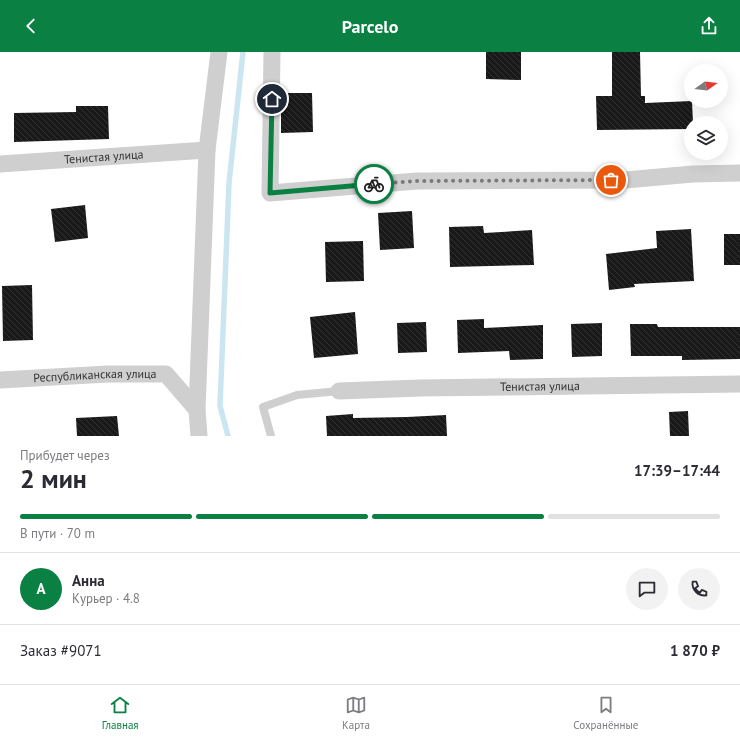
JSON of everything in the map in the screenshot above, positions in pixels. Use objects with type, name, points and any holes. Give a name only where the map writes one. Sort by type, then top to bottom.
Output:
[{"type":"street","points":[[199,436],[197,410],[207,150],[219,52]]},
{"type":"street","points":[[272,52],[270,193],[417,181],[625,180],[693,174],[740,173]]},
{"type":"street","name":"Тенистая улица","points":[[0,164],[207,150]]},
{"type":"street","name":"Республиканская улица","points":[[0,380],[108,374],[166,374],[197,410]]},
{"type":"street","name":"Тенистая улица","points":[[340,390],[740,384]]},
{"type":"lane","points":[[271,436],[263,407],[297,395],[340,390]]},
{"type":"building","points":[[486,52],[521,52],[521,80],[486,79]]},
{"type":"building","points":[[612,52],[640,52],[641,96],[645,96],[645,103],[684,101],[684,108],[692,108],[693,116],[684,116],[684,129],[597,130],[596,96],[612,96]]},
{"type":"building","points":[[281,93],[312,93],[313,132],[281,133]]},
{"type":"building","points":[[76,106],[108,106],[109,139],[14,142],[14,113],[76,112]]},
{"type":"building","points":[[85,205],[88,238],[55,242],[51,209]]},
{"type":"building","points":[[412,211],[414,248],[380,250],[378,213]]},
{"type":"building","points":[[483,226],[484,233],[532,230],[534,265],[450,267],[449,227]]},
{"type":"building","points":[[691,229],[694,281],[634,284],[635,287],[609,290],[606,254],[657,248],[656,231]]},
{"type":"building","points":[[724,234],[740,234],[740,265],[724,265]]},
{"type":"building","points":[[363,241],[364,281],[326,282],[325,242]]},
{"type":"building","points":[[32,285],[33,340],[3,341],[2,286]]},
{"type":"building","points":[[355,312],[358,354],[314,358],[310,317]]},
{"type":"building","points":[[484,319],[484,328],[543,325],[543,359],[510,360],[509,351],[458,353],[457,320]]},
{"type":"building","points":[[426,322],[427,352],[398,353],[397,323]]},
{"type":"building","points":[[602,323],[602,356],[572,357],[571,324]]},
{"type":"building","points":[[630,324],[657,324],[658,327],[740,327],[740,359],[682,360],[682,356],[631,356]]},
{"type":"building","points":[[688,411],[689,436],[670,436],[669,412]]},
{"type":"building","points":[[353,414],[353,418],[446,415],[447,436],[327,436],[326,416]]},
{"type":"building","points":[[117,416],[119,436],[77,436],[76,418]]},
{"type":"waterway","points":[[228,436],[220,406],[229,183],[243,52]]},
{"type":"way so far","points":[[374,184],[417,181],[611,180]]},
{"type":"route","points":[[272,99],[270,193],[374,184]]}]
